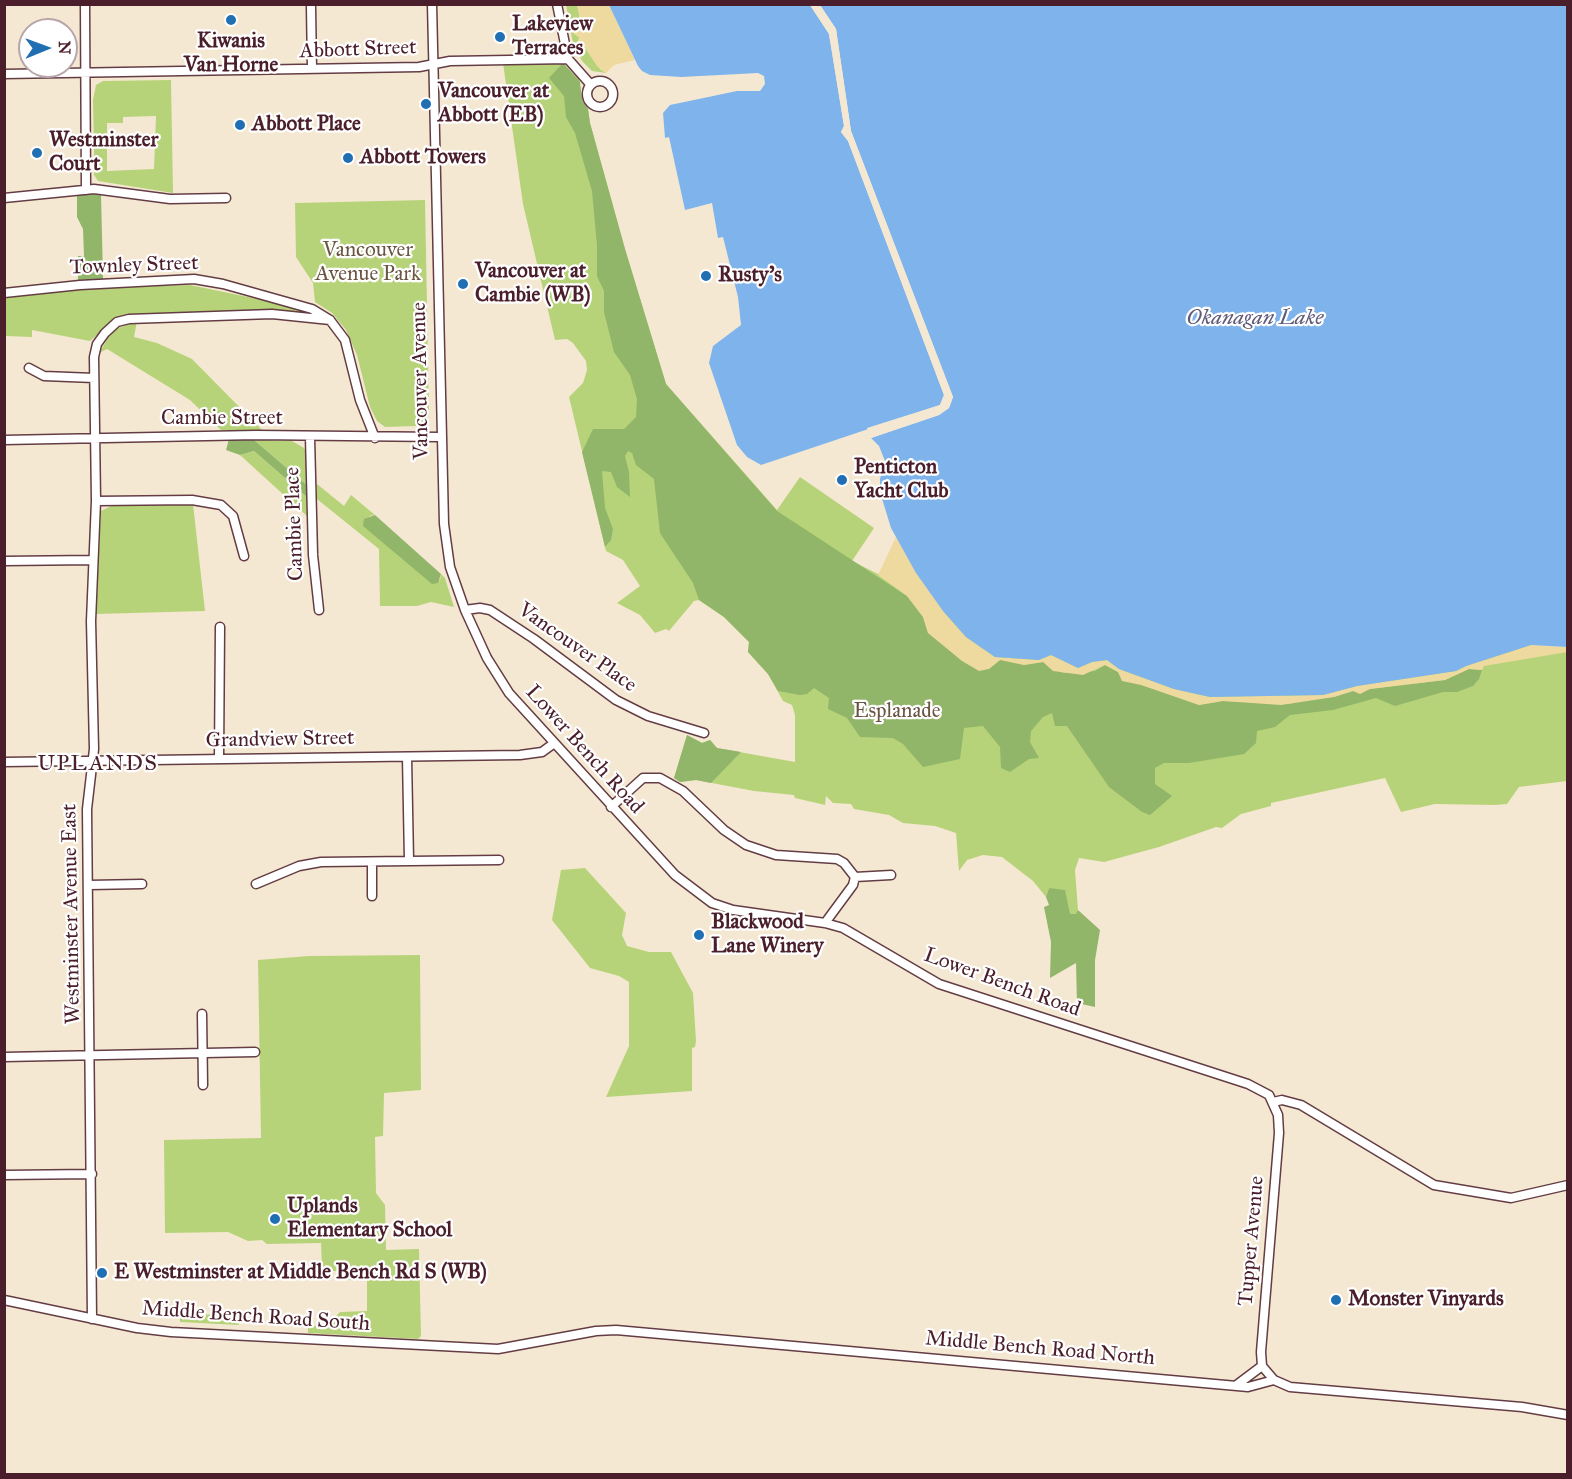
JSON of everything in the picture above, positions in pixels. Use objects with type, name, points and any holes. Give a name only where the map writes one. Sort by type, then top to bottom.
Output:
[{"type":"street","points":[[85,4],[86,190]]},
{"type":"street","name":"Vancouver Avenue","points":[[432,4],[440,437],[445,534],[450,567],[465,610]]},
{"type":"street","points":[[557,4],[568,59],[591,85]]},
{"type":"street","points":[[311,7],[312,69]]},
{"type":"street","name":"Abbott Street","points":[[4,74],[419,67],[450,61],[568,59]]},
{"type":"street","points":[[4,198],[86,190],[170,199],[226,198]]},
{"type":"street","name":"Townley Street","points":[[4,293],[80,285],[195,279],[224,284],[312,309],[330,320]]},
{"type":"street","name":"Westminster Avenue East","points":[[92,1318],[87,809],[93,760],[91,621],[96,501],[94,357],[105,333],[117,322],[129,319],[190,315],[272,314],[330,320]]},
{"type":"street","points":[[330,320],[345,340],[360,400],[375,438]]},
{"type":"street","points":[[29,368],[44,376],[94,378]]},
{"type":"street","name":"Cambie Street","points":[[4,440],[256,435],[440,437]]},
{"type":"street","name":"Cambie Place","points":[[310,437],[312,555],[319,610]]},
{"type":"street","points":[[96,501],[192,500],[221,505],[233,516],[244,556]]},
{"type":"street","points":[[4,561],[93,560]]},
{"type":"street","name":"Vancouver Place","points":[[465,610],[480,608],[490,610],[534,639],[616,700],[648,716],[704,733]]},
{"type":"street","name":"Lower Bench Road","points":[[465,610],[498,677],[553,744],[675,875],[712,903],[743,912],[825,923],[851,932],[939,984],[1248,1084],[1263,1090],[1273,1102],[1282,1100],[1301,1106],[1434,1185],[1511,1198],[1568,1185]]},
{"type":"street","points":[[219,759],[220,627]]},
{"type":"street","name":"Grandview Street","points":[[4,762],[519,754],[542,752],[553,744]]},
{"type":"street","points":[[407,757],[409,861]]},
{"type":"street","points":[[611,807],[643,778],[660,778],[683,791],[724,830],[746,845],[776,855],[837,860],[852,870],[855,877],[853,885],[825,923]]},
{"type":"street","points":[[256,884],[286,870],[310,863],[499,860]]},
{"type":"street","points":[[372,861],[372,896]]},
{"type":"street","points":[[855,877],[891,875]]},
{"type":"street","points":[[89,885],[142,884]]},
{"type":"street","points":[[202,1014],[202,1085]]},
{"type":"street","points":[[4,1057],[255,1052]]},
{"type":"street","name":"Tupper Avenue","points":[[1262,1366],[1261,1352],[1279,1133],[1273,1102]]},
{"type":"street","points":[[4,1175],[92,1174]]},
{"type":"street","name":"Middle Bench Road South","points":[[4,1300],[162,1331],[508,1348]]},
{"type":"street","name":"Middle Bench Road North","points":[[508,1348],[596,1331],[616,1330],[1238,1384],[1248,1387],[1274,1380],[1290,1387],[1521,1407],[1568,1415]]},
{"type":"street","points":[[1238,1384],[1262,1366],[1274,1380]]},
{"type":"green space","points":[[566,5],[577,5],[580,14],[579,22],[571,31],[580,37],[575,46],[586,49],[600,69],[606,73],[592,71],[582,61],[573,44]]},
{"type":"green space","name":"Esplanade","points":[[503,63],[563,63],[579,79],[582,100],[588,109],[625,249],[666,384],[777,510],[800,477],[874,528],[852,561],[878,574],[1545,647],[1567,647],[1567,781],[1519,787],[1507,804],[1435,804],[1401,812],[1385,778],[1271,803],[1271,806],[1241,814],[1222,828],[1216,827],[1159,847],[1104,862],[1079,858],[1075,870],[1078,910],[1077,914],[1070,914],[1049,888],[1046,897],[1033,881],[1002,857],[983,855],[967,860],[959,871],[956,833],[935,826],[903,823],[889,815],[854,809],[851,804],[833,803],[826,796],[825,805],[795,798],[794,795],[754,791],[696,780],[680,782],[674,778],[687,735],[702,743],[710,740],[717,748],[795,762],[795,715],[792,705],[783,701],[768,674],[748,652],[749,642],[724,617],[699,600],[694,601],[669,631],[666,629],[655,633],[640,615],[617,603],[640,586],[623,560],[606,551],[569,397],[583,383],[587,370],[586,361],[573,343],[567,339],[555,340],[523,204]]},
{"type":"green space","points":[[563,63],[580,82],[582,100],[588,109],[625,249],[666,384],[777,511],[907,596],[923,617],[928,633],[989,669],[1000,660],[1024,665],[1043,662],[1063,673],[1095,671],[1105,665],[1118,672],[1123,681],[1141,684],[1199,705],[1222,701],[1291,704],[1298,700],[1334,697],[1353,691],[1445,680],[1469,669],[1482,670],[1479,679],[1473,686],[1457,692],[1443,692],[1395,706],[1376,698],[1333,710],[1290,715],[1275,727],[1257,731],[1256,743],[1244,754],[1189,763],[1164,763],[1155,768],[1155,784],[1172,796],[1150,815],[1142,812],[1109,787],[1067,726],[1055,726],[1052,713],[1043,717],[1031,731],[1030,742],[1039,758],[1029,759],[1010,772],[1001,768],[1000,747],[983,726],[964,728],[960,759],[923,767],[903,744],[893,738],[860,737],[847,718],[828,709],[829,698],[814,688],[807,694],[800,695],[778,691],[768,674],[748,652],[749,642],[724,617],[699,600],[693,583],[660,533],[654,479],[636,465],[632,453],[628,451],[625,456],[629,472],[630,497],[617,487],[611,472],[602,471],[605,508],[613,529],[611,540],[605,547],[582,452],[593,429],[624,429],[636,417],[637,399],[630,375],[614,352],[604,312],[604,291],[597,276],[597,245],[592,191],[575,133],[566,117],[564,96],[549,78]]},
{"type":"green space","points":[[171,80],[173,193],[98,181],[94,175],[93,100],[96,85],[103,81]],"holes":[[[156,116],[154,169],[107,171],[107,123],[123,123],[123,117]]]},
{"type":"green space","points":[[77,194],[101,194],[103,279],[78,280],[78,256],[84,256],[83,229],[77,217]]},
{"type":"green space","name":"Vancouver Avenue Park","points":[[425,200],[429,414],[426,422],[416,426],[385,427],[377,421],[370,407],[357,355],[346,330],[332,313],[315,302],[313,283],[296,257],[295,203]]},
{"type":"green space","points":[[190,285],[306,309],[315,314],[261,311],[129,316],[113,321],[90,341],[32,330],[32,337],[5,336],[5,298],[100,288]]},
{"type":"green space","points":[[137,321],[134,337],[157,343],[192,359],[262,430],[221,430],[190,400],[107,349],[99,353],[113,330]]},
{"type":"green space","points":[[229,439],[254,440],[308,486],[308,498],[254,451],[240,455],[226,450]]},
{"type":"green space","points":[[254,440],[292,441],[304,448],[307,453],[308,486]]},
{"type":"green space","points":[[254,451],[308,498],[308,517],[240,455]]},
{"type":"green space","points":[[317,484],[344,506],[351,495],[375,515],[369,516],[440,580],[441,574],[445,578],[454,607],[431,602],[417,606],[380,606],[379,549],[317,499]]},
{"type":"green space","points":[[193,504],[205,611],[96,614],[101,511],[113,505]]},
{"type":"green space","points":[[375,515],[441,574],[438,583],[432,584],[363,526],[364,519]]},
{"type":"green space","points":[[687,735],[702,743],[710,740],[717,748],[741,752],[711,783],[696,780],[680,782],[674,778]]},
{"type":"green space","points":[[585,868],[626,913],[622,935],[627,946],[649,952],[671,952],[693,993],[696,1041],[695,1047],[692,1048],[692,1091],[606,1097],[629,1046],[629,982],[619,976],[590,968],[552,920],[561,870]]},
{"type":"green space","points":[[1049,888],[1065,890],[1070,914],[1076,914],[1078,910],[1100,930],[1095,960],[1095,1007],[1077,1003],[1076,963],[1050,978],[1051,942],[1044,907],[1049,905],[1046,897]]},
{"type":"green space","points":[[420,955],[421,1090],[384,1093],[383,1136],[375,1137],[376,1193],[385,1205],[386,1250],[419,1249],[421,1336],[418,1339],[308,1333],[308,1326],[327,1325],[340,1312],[367,1311],[367,1279],[343,1280],[342,1271],[326,1271],[322,1267],[321,1243],[267,1244],[262,1240],[248,1241],[228,1232],[165,1233],[164,1140],[261,1138],[258,960],[309,956]]},
{"type":"green space","points":[[237,1314],[239,1325],[180,1322],[180,1315]]},
{"type":"sand","points":[[577,5],[609,5],[635,60],[614,65],[606,73],[597,66],[586,49],[575,47],[580,38],[571,32],[570,28],[580,20]]},
{"type":"sand","points":[[896,537],[943,611],[966,637],[995,657],[1038,660],[1051,655],[1078,668],[1092,662],[1107,660],[1119,669],[1174,689],[1210,697],[1323,695],[1357,686],[1456,671],[1531,645],[1567,647],[1567,652],[1484,666],[1482,670],[1469,669],[1445,680],[1370,689],[1360,694],[1353,691],[1334,697],[1281,705],[1223,701],[1199,705],[1141,685],[1122,681],[1118,672],[1105,665],[1083,675],[1053,671],[1043,662],[1024,665],[1000,660],[989,669],[979,671],[962,661],[928,633],[923,617],[907,596],[878,575]]},
{"type":"water","points":[[609,5],[810,5],[829,34],[844,126],[841,132],[848,141],[944,395],[940,405],[761,465],[747,457],[737,445],[709,363],[713,346],[741,325],[738,297],[723,237],[718,238],[712,203],[685,210],[669,137],[665,138],[663,113],[670,105],[737,91],[760,91],[765,84],[764,76],[758,73],[681,77],[650,75],[638,66]]},
{"type":"water","name":"Okanagan Lake","points":[[820,5],[1567,5],[1567,647],[1531,645],[1456,671],[1357,686],[1323,695],[1210,697],[1174,689],[1119,669],[1107,660],[1092,662],[1078,668],[1051,655],[1039,660],[995,657],[966,637],[943,611],[916,573],[891,528],[880,492],[880,479],[885,461],[879,446],[871,438],[939,415],[949,408],[953,397],[851,131],[836,29]]},
{"type":"pier","points":[[813,4],[832,33],[847,125],[844,132],[850,138],[833,30],[817,4],[836,29],[851,131],[953,397],[949,408],[939,415],[871,438],[870,435],[938,413],[947,406],[950,398],[928,343],[947,394],[942,406],[868,431],[867,428],[940,405],[944,395],[848,141],[841,132],[844,126],[829,34],[810,5]]},
{"type":"place","name":"Kiwanis Van Horne","points":[[231,20]]},
{"type":"place","name":"Lakeview Terraces","points":[[500,37]]},
{"type":"place","name":"Vancouver at Abbott (EB)","points":[[426,104]]},
{"type":"place","name":"Abbott Place","points":[[240,125]]},
{"type":"place","name":"Westminster Court","points":[[37,153]]},
{"type":"place","name":"Abbott Towers","points":[[348,158]]},
{"type":"place","name":"Rusty's","points":[[706,276]]},
{"type":"place","name":"Vancouver at Cambie (WB)","points":[[463,284]]},
{"type":"place","name":"Penticton Yacht Club","points":[[842,480]]},
{"type":"place","name":"Blackwood Lane Winery","points":[[699,935]]},
{"type":"place","name":"Uplands Elementary School","points":[[275,1219]]},
{"type":"place","name":"E Westminster at Middle Bench Rd S (WB)","points":[[102,1273]]},
{"type":"place","name":"Monster Vinyards","points":[[1336,1300]]},
{"type":"district","name":"UPLANDS","points":[[98,765]]}]
